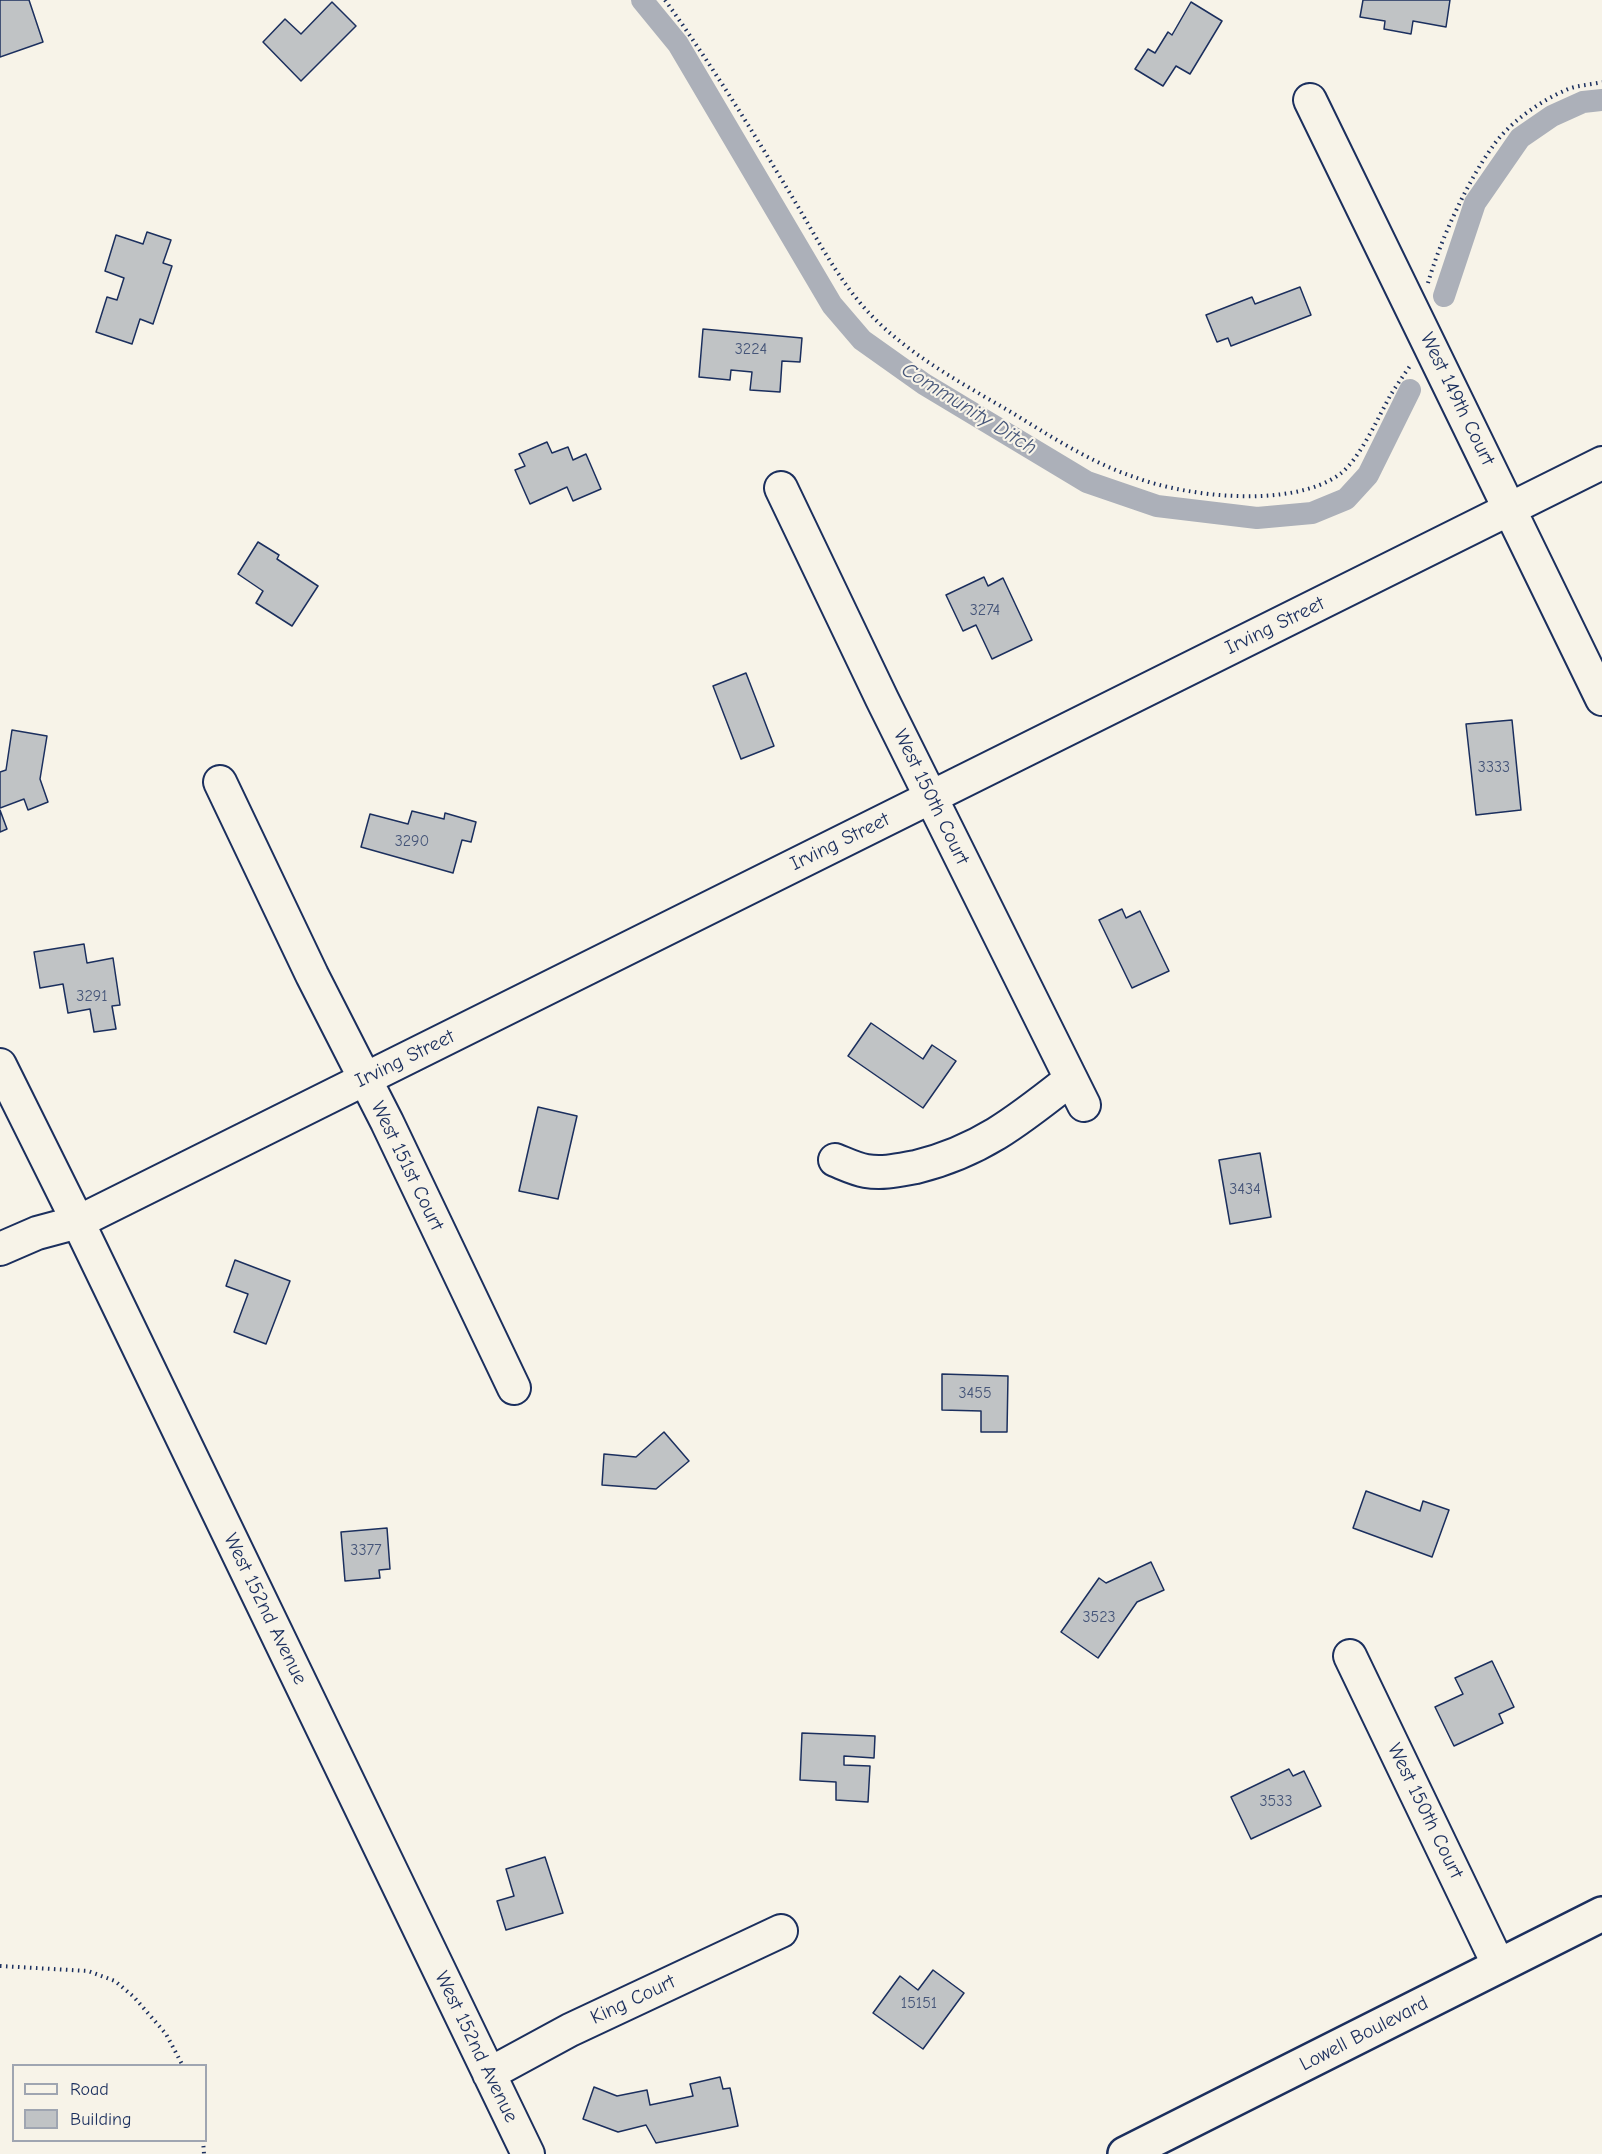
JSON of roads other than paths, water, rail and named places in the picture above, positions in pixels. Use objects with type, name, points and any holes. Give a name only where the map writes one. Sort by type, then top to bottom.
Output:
[{"type":"main road","name":"Lowell Boulevard","points":[[1125,2154],[1602,1914]]},
{"type":"street","name":"West 149th Court","points":[[1310,99],[1602,699]]},
{"type":"street","name":"Irving Street","points":[[0,1249],[37,1233],[78,1222],[1602,463]]},
{"type":"street","name":"West 150th Court","points":[[781,488],[1077,1092],[971,1149],[925,1164],[890,1172],[865,1171],[835,1160]]},
{"type":"street","name":"West 151st Court","points":[[220,782],[514,1388]]},
{"type":"street","name":"West 152nd Avenue","points":[[0,1065],[528,2154]]},
{"type":"street","name":"West 150th Court","points":[[1350,1656],[1499,1966]]},
{"type":"street","name":"King Court","points":[[489,2074],[570,2030],[781,1931]]},
{"type":"waterway","name":"Community Ditch","points":[[642,0],[678,44],[832,305],[862,340],[924,384],[1087,482],[1157,506],[1257,518],[1312,513],[1346,499],[1368,475],[1410,390]]},
{"type":"waterway","name":"Community Ditch","points":[[1444,296],[1475,203],[1520,138],[1552,116],[1583,102],[1602,100]]}]
